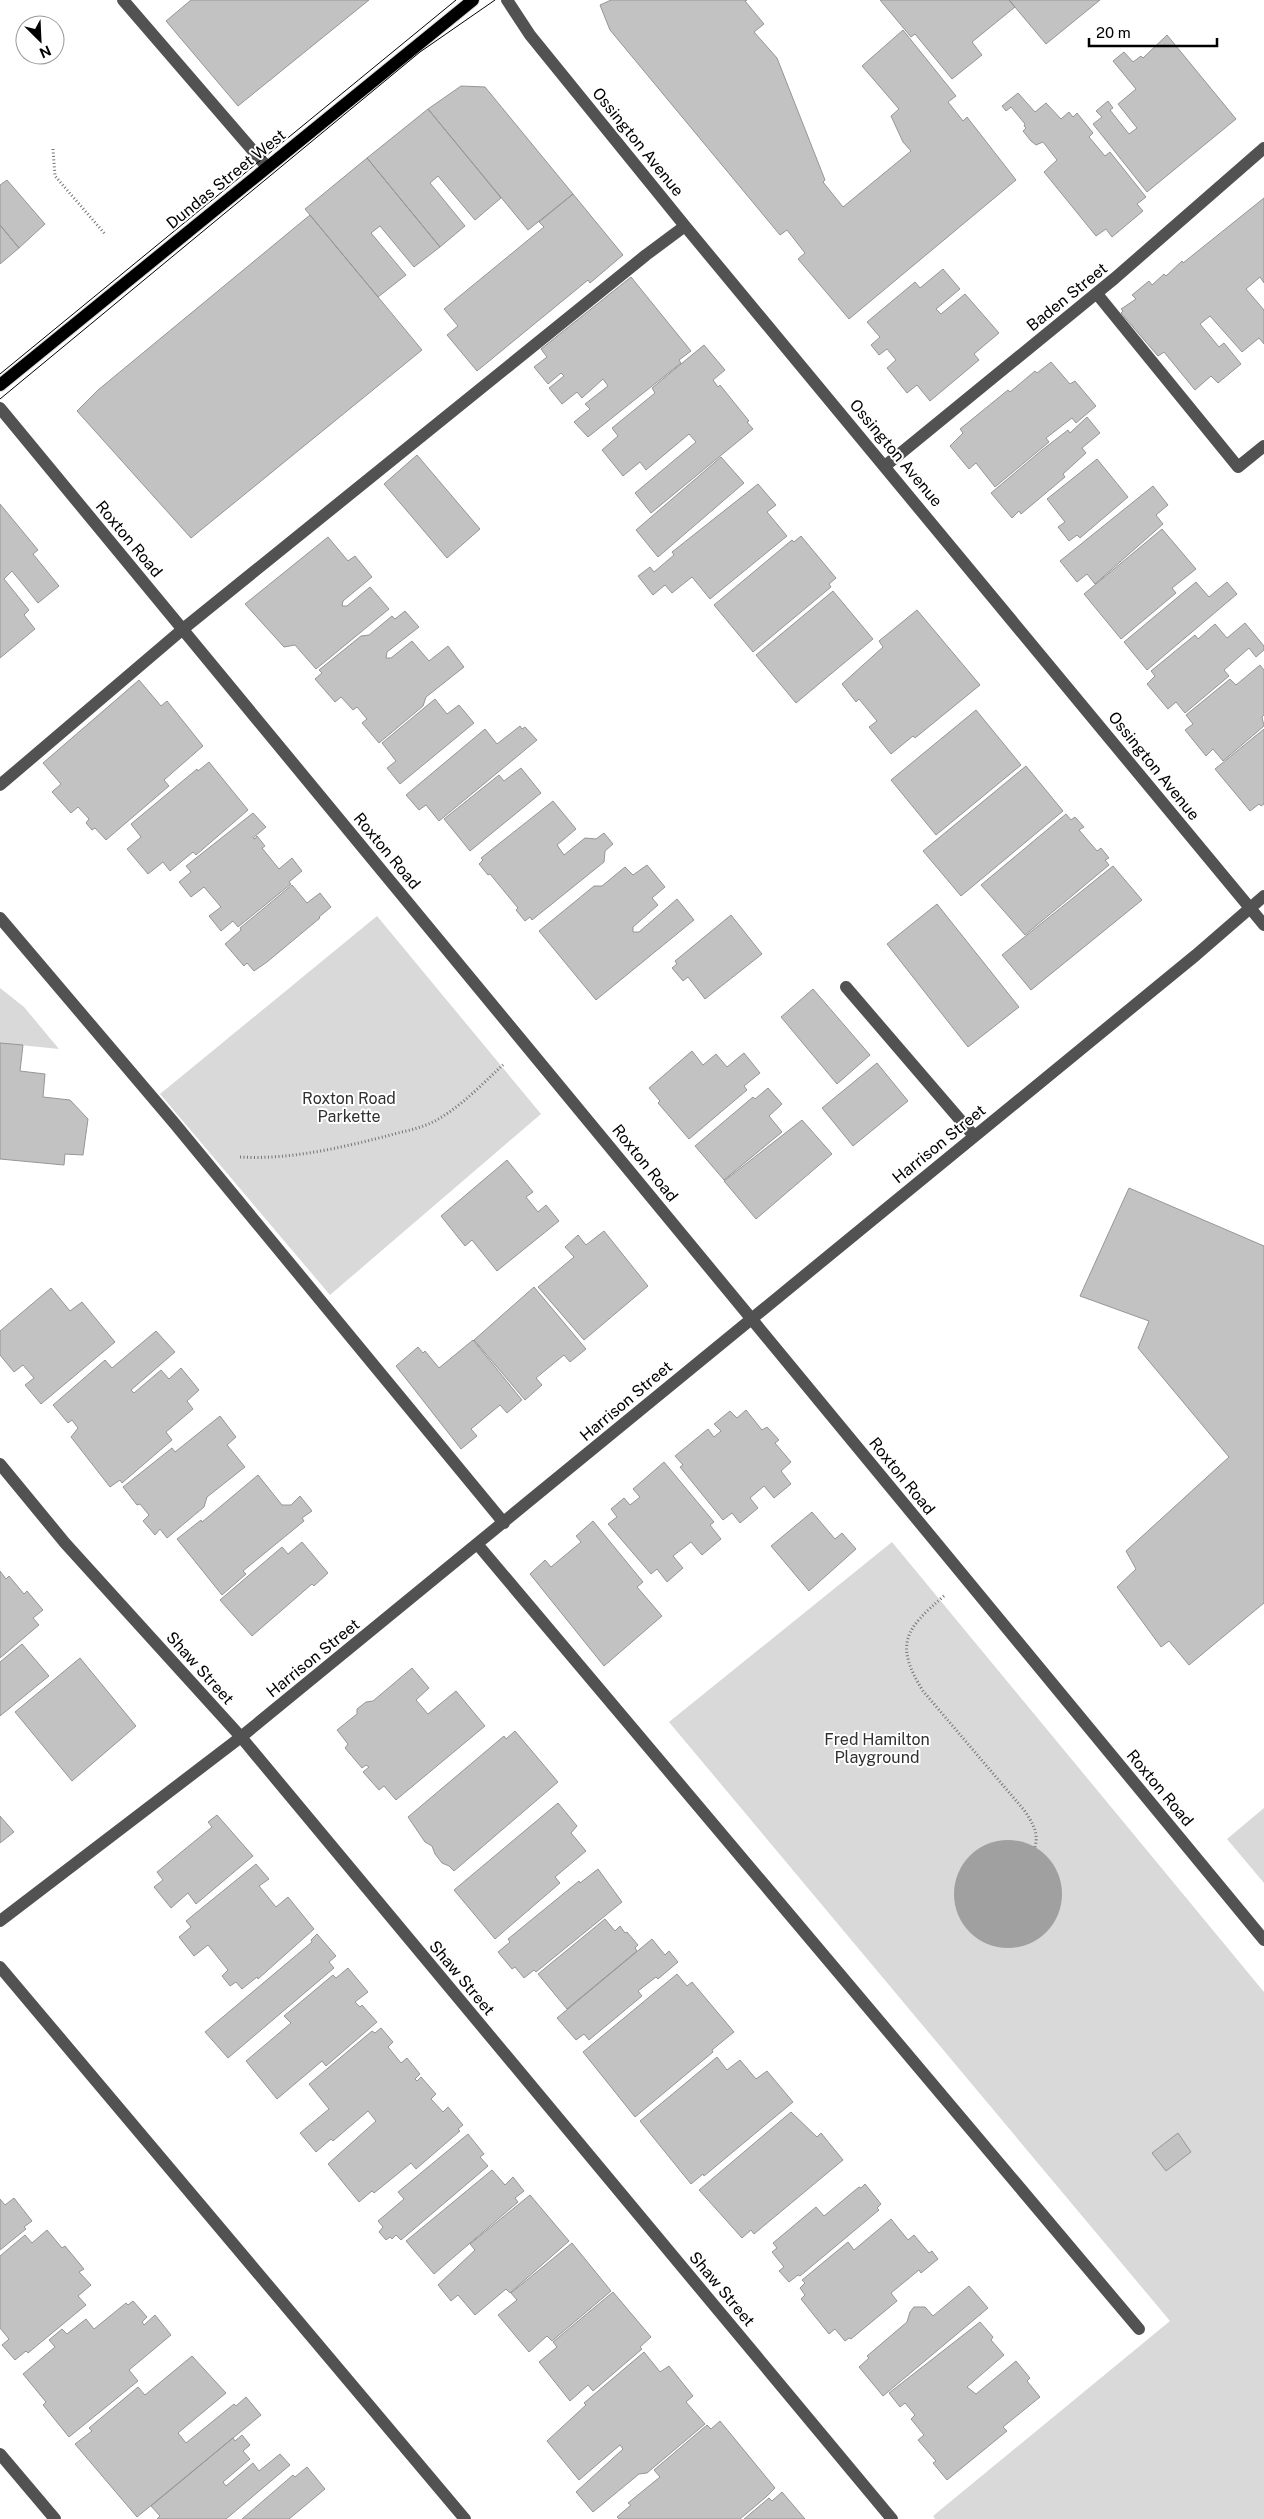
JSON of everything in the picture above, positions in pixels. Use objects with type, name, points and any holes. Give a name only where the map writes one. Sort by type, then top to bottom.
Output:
[{"type":"main road","name":"Dundas Street West","points":[[0,384],[473,0]]},
{"type":"street","points":[[123,0],[267,167]]},
{"type":"street","name":"Ossington Avenue","points":[[507,0],[530,35],[685,226],[1264,925]]},
{"type":"street","name":"Baden Street","points":[[885,466],[1097,294],[1264,148]]},
{"type":"street","points":[[0,785],[183,629],[646,255],[685,226]]},
{"type":"street","points":[[1097,294],[1238,467],[1264,446]]},
{"type":"street","name":"Roxton Road","points":[[0,408],[1264,1940]]},
{"type":"street","name":"Harrison Street","points":[[0,1921],[241,1737],[478,1545],[751,1318],[1196,955],[1264,896]]},
{"type":"street","points":[[0,918],[175,1124],[504,1523]]},
{"type":"street","points":[[846,987],[974,1136]]},
{"type":"street","name":"Shaw Street","points":[[0,1464],[64,1543],[241,1737],[892,2519]]},
{"type":"street","points":[[478,1545],[1139,2329]]},
{"type":"street","points":[[0,1967],[465,2519]]},
{"type":"street","points":[[0,2454],[55,2519]]},
{"type":"path","points":[[53,149],[55,176],[104,234]]},
{"type":"path","points":[[234,1156],[266,1157],[319,1151],[358,1144],[415,1129],[446,1114],[504,1064]]},
{"type":"path","points":[[944,1596],[912,1627],[906,1642],[912,1674],[922,1691],[1024,1810],[1034,1826],[1037,1839],[1035,1847]]},
{"type":"green space","name":"Roxton Road Parkette","points":[[377,916],[541,1114],[330,1295],[160,1094]]},
{"type":"green space","points":[[0,988],[24,1007],[59,1049],[0,1043]]},
{"type":"green space","name":"Fred Hamilton Playground","points":[[892,1542],[1264,1992],[1264,2519],[935,2519],[933,2516],[1170,2321],[669,1722]]},
{"type":"green space","points":[[1264,1808],[1264,1883],[1227,1839]]},
{"type":"shaded area","points":[[1008,1840],[1029,1844],[1046,1856],[1058,1873],[1062,1894],[1058,1915],[1046,1932],[1029,1944],[1008,1948],[987,1944],[970,1932],[958,1915],[954,1894],[958,1873],[970,1856],[987,1844]]},
{"type":"building","points":[[191,0],[369,0],[238,106],[166,21]]},
{"type":"building","points":[[611,0],[747,0],[745,1],[764,24],[754,32],[777,58],[825,180],[823,182],[843,207],[911,151],[903,142],[891,116],[899,109],[862,66],[903,30],[956,96],[948,102],[963,121],[967,117],[1016,180],[849,319],[798,259],[805,253],[787,230],[780,235],[610,30],[600,5]]},
{"type":"building","points":[[880,0],[1009,0],[1015,7],[972,42],[982,55],[952,79],[915,34],[911,37]]},
{"type":"building","points":[[1009,0],[1100,0],[1046,44]]},
{"type":"building","points":[[1167,35],[1236,119],[1147,192],[1093,124],[1102,117],[1096,111],[1108,101],[1113,108],[1110,110],[1129,134],[1137,128],[1118,104],[1136,89],[1113,61],[1124,52],[1133,62],[1141,56],[1143,58]]},
{"type":"building","points":[[461,86],[485,87],[573,194],[528,230],[428,109]]},
{"type":"building","points":[[1018,93],[1035,112],[1046,103],[1061,119],[1069,112],[1073,117],[1077,113],[1093,133],[1089,137],[1105,156],[1110,152],[1146,197],[1137,204],[1143,211],[1112,237],[1106,229],[1096,236],[1044,172],[1057,160],[1043,142],[1036,145],[1031,141],[1023,131],[1026,128],[1025,124],[1011,107],[1006,111],[1002,106]]},
{"type":"building","points":[[428,109],[501,198],[475,220],[438,176],[430,183],[465,226],[440,247],[367,158]]},
{"type":"building","points":[[367,158],[440,247],[414,267],[380,226],[371,233],[406,275],[378,297],[305,209]]},
{"type":"building","points":[[7,180],[45,224],[19,248],[0,225],[0,185]]},
{"type":"building","points":[[573,194],[623,255],[590,283],[588,280],[477,371],[447,335],[458,326],[444,309],[544,227],[539,222]]},
{"type":"building","points":[[1264,198],[1264,283],[1260,277],[1246,289],[1264,310],[1264,344],[1259,338],[1242,352],[1210,316],[1200,324],[1219,347],[1224,343],[1241,364],[1218,383],[1211,376],[1195,390],[1164,352],[1158,356],[1121,313],[1123,311],[1121,309],[1136,299],[1132,295],[1149,281],[1152,285],[1164,274],[1166,276],[1182,261],[1183,263]]},
{"type":"building","points":[[310,215],[422,350],[191,538],[77,411],[98,390]]},
{"type":"building","points":[[0,225],[19,248],[0,264]]},
{"type":"building","points":[[943,269],[960,289],[936,309],[941,314],[965,294],[999,333],[974,354],[979,360],[930,401],[917,385],[907,393],[887,368],[896,360],[887,349],[879,355],[871,345],[880,337],[867,322],[915,282],[920,288]]},
{"type":"building","points":[[631,277],[691,351],[679,360],[681,363],[588,437],[574,422],[590,409],[585,404],[608,386],[603,379],[582,398],[577,392],[562,404],[549,388],[564,376],[561,373],[548,384],[534,367],[547,357],[541,349]]},
{"type":"building","points":[[704,345],[725,370],[713,380],[718,387],[720,385],[749,421],[747,422],[753,429],[651,513],[635,493],[696,442],[689,434],[646,470],[640,462],[623,476],[602,450],[618,436],[612,428],[655,393],[652,388]]},
{"type":"building","points":[[1051,362],[1070,384],[1075,381],[1096,406],[1076,423],[1072,418],[1046,438],[1049,442],[995,487],[976,463],[969,469],[950,446],[963,433],[960,429],[1008,390],[1010,392],[1035,371],[1037,373]]},
{"type":"building","points":[[1087,417],[1100,433],[1082,448],[1086,453],[1063,474],[1065,477],[1021,514],[1019,511],[1012,518],[991,493],[1042,450],[1068,430],[1070,433]]},
{"type":"building","points":[[417,455],[480,529],[447,558],[384,484]]},
{"type":"building","points":[[721,457],[744,483],[658,557],[636,530]]},
{"type":"building","points":[[1097,459],[1128,497],[1080,538],[1077,535],[1069,541],[1058,527],[1065,522],[1047,499]]},
{"type":"building","points":[[758,484],[776,505],[767,512],[787,536],[710,599],[692,577],[672,593],[665,585],[653,595],[638,576],[650,567],[654,572],[674,555],[672,552]]},
{"type":"building","points":[[1153,486],[1168,505],[1156,515],[1163,524],[1095,584],[1087,574],[1077,582],[1060,561]]},
{"type":"building","points":[[0,504],[38,550],[33,554],[59,586],[38,603],[12,571],[4,579],[29,610],[24,615],[35,629],[0,658]]},
{"type":"building","points":[[1162,529],[1196,569],[1172,588],[1176,593],[1121,639],[1084,594]]},
{"type":"building","points":[[801,536],[836,578],[829,584],[831,587],[753,652],[714,605],[792,540],[794,542]]},
{"type":"building","points":[[328,537],[348,561],[355,556],[372,577],[343,601],[342,606],[347,606],[370,587],[389,609],[316,669],[295,645],[284,647],[245,604]]},
{"type":"building","points":[[1196,582],[1209,597],[1227,582],[1237,594],[1147,670],[1124,642]]},
{"type":"building","points":[[833,591],[873,639],[796,703],[756,655]]},
{"type":"building","points":[[917,610],[980,685],[915,738],[913,736],[891,754],[869,727],[877,721],[859,699],[856,702],[842,684],[883,647],[879,641]]},
{"type":"building","points":[[405,611],[419,627],[387,652],[386,658],[391,658],[412,641],[429,661],[448,646],[464,667],[426,697],[423,706],[379,743],[362,723],[367,719],[357,707],[353,710],[341,697],[335,702],[315,679],[322,673],[319,670],[361,636],[369,635],[392,616],[395,619]]},
{"type":"building","points":[[1245,623],[1264,646],[1264,650],[1256,657],[1249,648],[1224,670],[1229,676],[1185,713],[1176,702],[1168,709],[1147,684],[1155,676],[1151,671],[1195,635],[1198,639],[1215,624],[1227,638]]},
{"type":"building","points":[[1260,665],[1264,670],[1264,715],[1262,717],[1264,726],[1223,761],[1213,749],[1206,756],[1185,730],[1193,724],[1186,715],[1230,679],[1236,685]]},
{"type":"building","points":[[139,680],[161,706],[167,701],[203,746],[164,780],[169,786],[106,840],[95,828],[92,830],[86,823],[89,819],[78,807],[71,813],[52,792],[61,784],[43,763]]},
{"type":"building","points":[[435,699],[447,714],[459,705],[474,723],[400,784],[387,768],[396,761],[382,743]]},
{"type":"building","points":[[976,710],[1021,765],[936,835],[891,780]]},
{"type":"building","points":[[520,726],[522,729],[525,727],[537,740],[439,821],[426,805],[419,810],[406,795],[485,729],[497,744]]},
{"type":"building","points":[[1264,729],[1264,804],[1261,806],[1259,804],[1250,811],[1215,769]]},
{"type":"building","points":[[209,762],[248,810],[196,855],[193,852],[170,871],[163,862],[148,874],[127,849],[141,837],[131,824],[197,769],[198,771]]},
{"type":"building","points":[[1026,766],[1063,811],[961,896],[923,851]]},
{"type":"building","points":[[521,768],[541,793],[470,851],[444,819],[499,775],[504,781]]},
{"type":"building","points":[[553,801],[576,829],[557,845],[564,855],[585,838],[596,839],[604,833],[613,844],[605,851],[604,862],[532,920],[530,917],[525,921],[516,910],[518,908],[490,874],[488,875],[479,864],[483,860],[481,858]]},
{"type":"building","points":[[253,813],[266,827],[253,838],[255,839],[257,836],[265,846],[262,848],[279,869],[292,858],[302,871],[289,882],[291,884],[238,927],[233,921],[221,931],[209,916],[221,907],[204,887],[191,897],[179,882],[191,872],[186,866]]},
{"type":"building","points":[[1066,814],[1071,820],[1075,817],[1084,827],[1079,830],[1097,851],[1101,848],[1109,858],[1105,860],[1109,865],[1025,935],[981,885]]},
{"type":"building","points":[[647,865],[665,887],[652,898],[658,905],[633,927],[633,932],[639,932],[677,899],[694,920],[596,1000],[539,931],[594,886],[602,886],[625,867],[633,875]]},
{"type":"building","points":[[1113,866],[1142,900],[1031,990],[1002,955]]},
{"type":"building","points":[[292,885],[307,903],[320,893],[331,907],[254,971],[247,963],[244,966],[225,944],[241,930],[240,928]]},
{"type":"building","points":[[937,904],[1019,1007],[968,1047],[887,944]]},
{"type":"building","points":[[731,915],[762,954],[705,999],[688,977],[683,981],[672,968],[677,964],[675,961]]},
{"type":"building","points":[[813,989],[870,1055],[837,1084],[781,1017]]},
{"type":"building","points":[[0,1043],[23,1045],[20,1071],[45,1074],[43,1097],[70,1100],[88,1119],[83,1155],[65,1154],[64,1165],[0,1159]]},
{"type":"building","points":[[692,1051],[703,1065],[716,1054],[727,1067],[744,1053],[760,1073],[744,1086],[747,1090],[689,1139],[658,1103],[660,1101],[649,1088]]},
{"type":"building","points":[[877,1063],[908,1101],[853,1146],[822,1108]]},
{"type":"building","points":[[768,1088],[782,1104],[769,1116],[782,1132],[724,1180],[695,1146],[753,1097],[755,1099]]},
{"type":"building","points":[[802,1120],[832,1154],[756,1219],[724,1181]]},
{"type":"building","points":[[507,1160],[533,1192],[526,1197],[538,1212],[546,1205],[559,1221],[497,1271],[472,1240],[465,1246],[441,1216]]},
{"type":"building","points":[[1129,1188],[1264,1246],[1264,1603],[1189,1665],[1169,1641],[1161,1647],[1117,1587],[1136,1569],[1126,1551],[1229,1457],[1138,1348],[1149,1321],[1080,1296]]},
{"type":"building","points":[[604,1231],[648,1286],[584,1340],[538,1287],[574,1257],[565,1247],[578,1235],[586,1245]]},
{"type":"building","points":[[534,1287],[586,1349],[570,1362],[564,1355],[536,1378],[542,1385],[525,1400],[474,1340]]},
{"type":"building","points":[[51,1288],[70,1311],[82,1302],[115,1342],[41,1404],[25,1385],[34,1378],[23,1365],[14,1372],[0,1355],[0,1331]]},
{"type":"building","points":[[156,1331],[175,1352],[131,1390],[134,1393],[161,1370],[169,1379],[181,1368],[199,1390],[187,1401],[193,1409],[166,1432],[172,1440],[122,1483],[120,1480],[110,1487],[71,1437],[78,1428],[72,1420],[68,1423],[53,1405],[105,1360],[112,1368]]},
{"type":"building","points":[[473,1340],[522,1400],[507,1413],[500,1405],[471,1429],[477,1436],[461,1449],[396,1366],[418,1347],[423,1353],[425,1351],[439,1368]]},
{"type":"building","points":[[746,1410],[762,1430],[767,1427],[779,1440],[775,1443],[791,1462],[781,1471],[791,1484],[774,1498],[764,1486],[750,1498],[758,1508],[740,1523],[732,1513],[723,1520],[680,1467],[683,1465],[675,1456],[708,1429],[714,1437],[721,1431],[714,1424],[730,1411],[737,1418]]},
{"type":"building","points":[[220,1416],[236,1437],[227,1445],[245,1467],[207,1497],[204,1507],[167,1538],[160,1529],[155,1535],[143,1521],[149,1515],[140,1504],[137,1505],[123,1487],[172,1448],[175,1452]]},
{"type":"building","points":[[664,1462],[714,1522],[710,1525],[721,1539],[702,1555],[691,1542],[673,1556],[683,1568],[667,1582],[657,1569],[651,1574],[608,1524],[617,1517],[611,1509],[624,1498],[630,1505],[640,1497],[633,1489]]},
{"type":"building","points":[[258,1475],[282,1505],[291,1505],[300,1496],[312,1511],[302,1518],[304,1521],[243,1571],[246,1574],[222,1595],[177,1539],[201,1520],[202,1522]]},
{"type":"building","points":[[812,1512],[835,1539],[842,1533],[856,1549],[809,1591],[771,1546]]},
{"type":"building","points":[[593,1521],[643,1582],[637,1587],[662,1616],[604,1666],[530,1574],[545,1560],[551,1567],[581,1542],[576,1536]]},
{"type":"building","points":[[302,1542],[328,1573],[314,1586],[312,1584],[252,1636],[220,1600],[282,1547],[288,1554]]},
{"type":"building","points":[[0,1571],[6,1579],[9,1576],[24,1594],[27,1591],[43,1610],[33,1618],[39,1625],[0,1658]]},
{"type":"building","points":[[22,1644],[49,1676],[0,1716],[0,1662]]},
{"type":"building","points":[[80,1658],[136,1726],[72,1781],[15,1712]]},
{"type":"building","points":[[412,1668],[429,1688],[416,1700],[428,1714],[456,1691],[485,1726],[396,1800],[384,1786],[379,1790],[363,1772],[369,1767],[366,1765],[362,1768],[345,1748],[348,1744],[337,1730],[357,1714],[357,1709],[366,1702],[373,1701]]},
{"type":"building","points":[[515,1731],[558,1782],[454,1871],[442,1863],[432,1846],[425,1842],[408,1817],[504,1736],[506,1739]]},
{"type":"building","points":[[558,1803],[577,1826],[571,1833],[586,1851],[555,1877],[560,1883],[495,1939],[454,1890]]},
{"type":"building","points":[[217,1815],[253,1856],[196,1904],[188,1893],[171,1908],[154,1887],[163,1880],[157,1872],[212,1827],[208,1822]]},
{"type":"building","points":[[0,1816],[14,1832],[0,1843]]},
{"type":"building","points":[[256,1864],[269,1879],[259,1886],[276,1907],[288,1897],[314,1929],[258,1979],[257,1977],[242,1989],[236,1982],[230,1986],[222,1976],[228,1970],[208,1945],[194,1956],[179,1937],[191,1927],[186,1921]]},
{"type":"building","points":[[598,1869],[622,1902],[536,1972],[534,1970],[524,1978],[515,1967],[512,1969],[498,1952],[510,1942],[508,1939],[579,1881],[580,1883]]},
{"type":"building","points":[[605,1919],[615,1931],[620,1926],[625,1933],[627,1932],[638,1945],[635,1948],[637,1951],[567,2009],[538,1974]]},
{"type":"building","points":[[317,1934],[336,1956],[329,1962],[334,1968],[228,2058],[205,2032],[312,1942],[311,1940]]},
{"type":"building","points":[[652,1939],[665,1955],[669,1951],[678,1962],[658,1979],[656,1977],[638,1991],[642,1996],[589,2040],[584,2034],[576,2040],[557,2018]]},
{"type":"building","points":[[348,1968],[368,1992],[355,2002],[360,2007],[362,2005],[377,2022],[326,2066],[322,2061],[277,2099],[246,2061],[291,2023],[284,2016],[333,1975],[336,1978]]},
{"type":"building","points":[[677,1974],[687,1986],[692,1982],[734,2032],[635,2117],[583,2052]]},
{"type":"building","points":[[381,2028],[393,2042],[388,2047],[401,2063],[407,2058],[420,2074],[415,2079],[417,2081],[421,2077],[436,2094],[431,2099],[443,2112],[448,2107],[463,2125],[458,2129],[460,2131],[416,2169],[411,2163],[374,2193],[372,2191],[359,2202],[328,2164],[376,2121],[368,2111],[333,2141],[331,2139],[316,2152],[300,2133],[329,2109],[309,2084],[372,2031],[375,2033]]},
{"type":"building","points":[[717,2057],[727,2070],[740,2060],[756,2079],[767,2071],[793,2102],[704,2176],[703,2174],[691,2184],[640,2121]]},
{"type":"building","points":[[791,2112],[817,2137],[821,2133],[843,2160],[754,2234],[751,2230],[742,2238],[699,2190]]},
{"type":"building","points":[[1178,2133],[1191,2152],[1166,2171],[1152,2153]]},
{"type":"building","points":[[468,2134],[484,2154],[480,2157],[488,2166],[401,2240],[396,2235],[392,2239],[390,2237],[386,2240],[379,2232],[383,2227],[378,2221],[404,2199],[398,2192]]},
{"type":"building","points":[[492,2170],[505,2185],[513,2177],[524,2191],[515,2198],[518,2202],[434,2274],[406,2241]]},
{"type":"building","points":[[865,2184],[881,2204],[877,2208],[879,2210],[800,2276],[798,2275],[789,2282],[779,2271],[784,2267],[772,2252],[777,2248],[773,2243],[816,2207],[824,2216]]},
{"type":"building","points":[[530,2195],[569,2241],[510,2293],[506,2289],[475,2315],[458,2295],[451,2301],[438,2285],[475,2250],[470,2244]]},
{"type":"building","points":[[14,2198],[32,2221],[24,2227],[26,2229],[0,2250],[0,2199],[5,2205]]},
{"type":"building","points":[[891,2219],[908,2240],[914,2235],[929,2253],[932,2251],[938,2259],[921,2273],[919,2270],[891,2293],[897,2301],[851,2339],[849,2338],[845,2341],[835,2329],[829,2334],[801,2299],[805,2295],[800,2288],[805,2283],[802,2280],[848,2242],[854,2250]]},
{"type":"building","points":[[47,2230],[62,2248],[65,2246],[84,2269],[79,2272],[91,2285],[78,2296],[86,2305],[28,2353],[26,2351],[15,2360],[2,2345],[9,2339],[0,2328],[0,2256],[25,2235],[32,2243]]},
{"type":"building","points":[[572,2243],[611,2291],[552,2341],[547,2336],[529,2352],[498,2315],[517,2300],[511,2293]]},
{"type":"building","points":[[969,2286],[988,2308],[883,2396],[859,2367],[869,2358],[867,2356],[907,2322],[910,2312],[914,2307],[925,2307],[933,2316]]},
{"type":"building","points":[[613,2292],[651,2337],[640,2347],[642,2349],[593,2391],[588,2385],[570,2401],[539,2362],[557,2347],[553,2342]]},
{"type":"building","points":[[133,2301],[147,2317],[142,2322],[144,2325],[155,2315],[171,2335],[129,2370],[138,2381],[69,2437],[43,2405],[46,2402],[23,2374],[55,2347],[49,2340],[62,2329],[67,2334],[86,2319],[94,2329],[126,2303],[128,2305]]},
{"type":"building","points":[[980,2322],[993,2337],[991,2340],[1004,2355],[967,2387],[976,2394],[1016,2361],[1030,2378],[1027,2381],[1040,2397],[1003,2427],[1007,2431],[947,2480],[933,2463],[936,2461],[918,2440],[924,2435],[911,2419],[915,2415],[905,2403],[900,2407],[889,2393]]},
{"type":"building","points":[[644,2352],[660,2372],[669,2366],[693,2396],[686,2402],[705,2424],[647,2473],[639,2474],[593,2512],[576,2492],[623,2449],[620,2445],[579,2480],[547,2441],[586,2405],[584,2403]]},
{"type":"building","points":[[192,2356],[226,2393],[178,2433],[186,2443],[234,2404],[236,2406],[246,2397],[261,2415],[137,2517],[75,2444],[92,2431],[89,2428],[138,2387],[145,2395]]},
{"type":"building","points":[[720,2421],[775,2488],[766,2497],[740,2519],[619,2519],[617,2517],[631,2505],[628,2503],[660,2477],[654,2470],[707,2425],[711,2429]]},
{"type":"building","points":[[242,2435],[250,2445],[243,2451],[250,2459],[223,2482],[226,2486],[253,2463],[259,2471],[280,2454],[290,2465],[226,2519],[157,2519],[160,2516],[151,2506],[233,2438],[235,2441]]},
{"type":"building","points":[[307,2467],[325,2489],[289,2519],[242,2519],[293,2475],[295,2477]]},
{"type":"building","points":[[782,2492],[805,2519],[744,2519],[769,2498],[772,2501]]},
{"type":"tram line","points":[[0,374],[456,0]]},
{"type":"tram line","points":[[0,399],[420,52],[495,0]]}]
